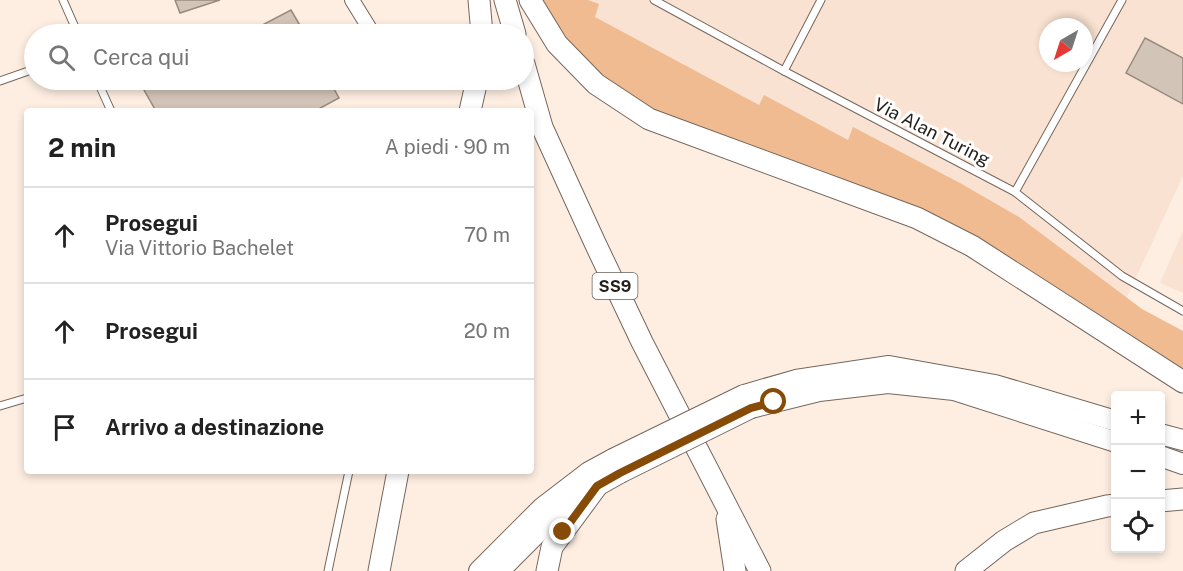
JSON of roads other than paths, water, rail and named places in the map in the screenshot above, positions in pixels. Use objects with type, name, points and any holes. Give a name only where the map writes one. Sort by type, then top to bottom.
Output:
[{"type":"main road","points":[[479,0],[481,24]]},
{"type":"main road","points":[[505,0],[512,24]]},
{"type":"main road","points":[[530,0],[557,44],[596,84],[649,118],[917,218],[972,246],[1183,382]]},
{"type":"main road","points":[[471,108],[475,90]]},
{"type":"main road","name":"SS9","points":[[531,90],[542,127],[642,342],[760,571]]},
{"type":"main road","points":[[479,571],[542,508],[589,472],[617,466],[748,401],[796,380],[889,366],[995,385],[1111,420]]},
{"type":"main road","points":[[748,401],[888,383],[954,390],[1111,440]]},
{"type":"main road","points":[[1165,435],[1183,440]]},
{"type":"main road","points":[[1165,457],[1183,464]]},
{"type":"main road","points":[[547,571],[552,547],[597,486],[617,466]]},
{"type":"main road","points":[[379,571],[397,474]]},
{"type":"main road","points":[[500,571],[550,520],[597,486]]},
{"type":"main road","points":[[1165,501],[1183,499]]},
{"type":"main road","points":[[725,501],[735,571]]},
{"type":"main road","points":[[966,571],[1004,541],[1034,523],[1111,506]]},
{"type":"main road","points":[[492,571],[510,538]]},
{"type":"street","points":[[352,0],[367,24]]},
{"type":"lane","points":[[63,0],[74,24]]},
{"type":"lane","name":"Via Alan Turing","points":[[654,0],[783,71],[1015,192],[1122,276],[1183,311]]},
{"type":"lane","points":[[783,71],[821,0]]},
{"type":"lane","points":[[1015,192],[1122,0]]},
{"type":"lane","points":[[0,81],[24,73]]},
{"type":"lane","points":[[102,90],[110,108]]},
{"type":"lane","points":[[0,406],[24,399]]},
{"type":"lane","points":[[328,571],[349,474]]}]
